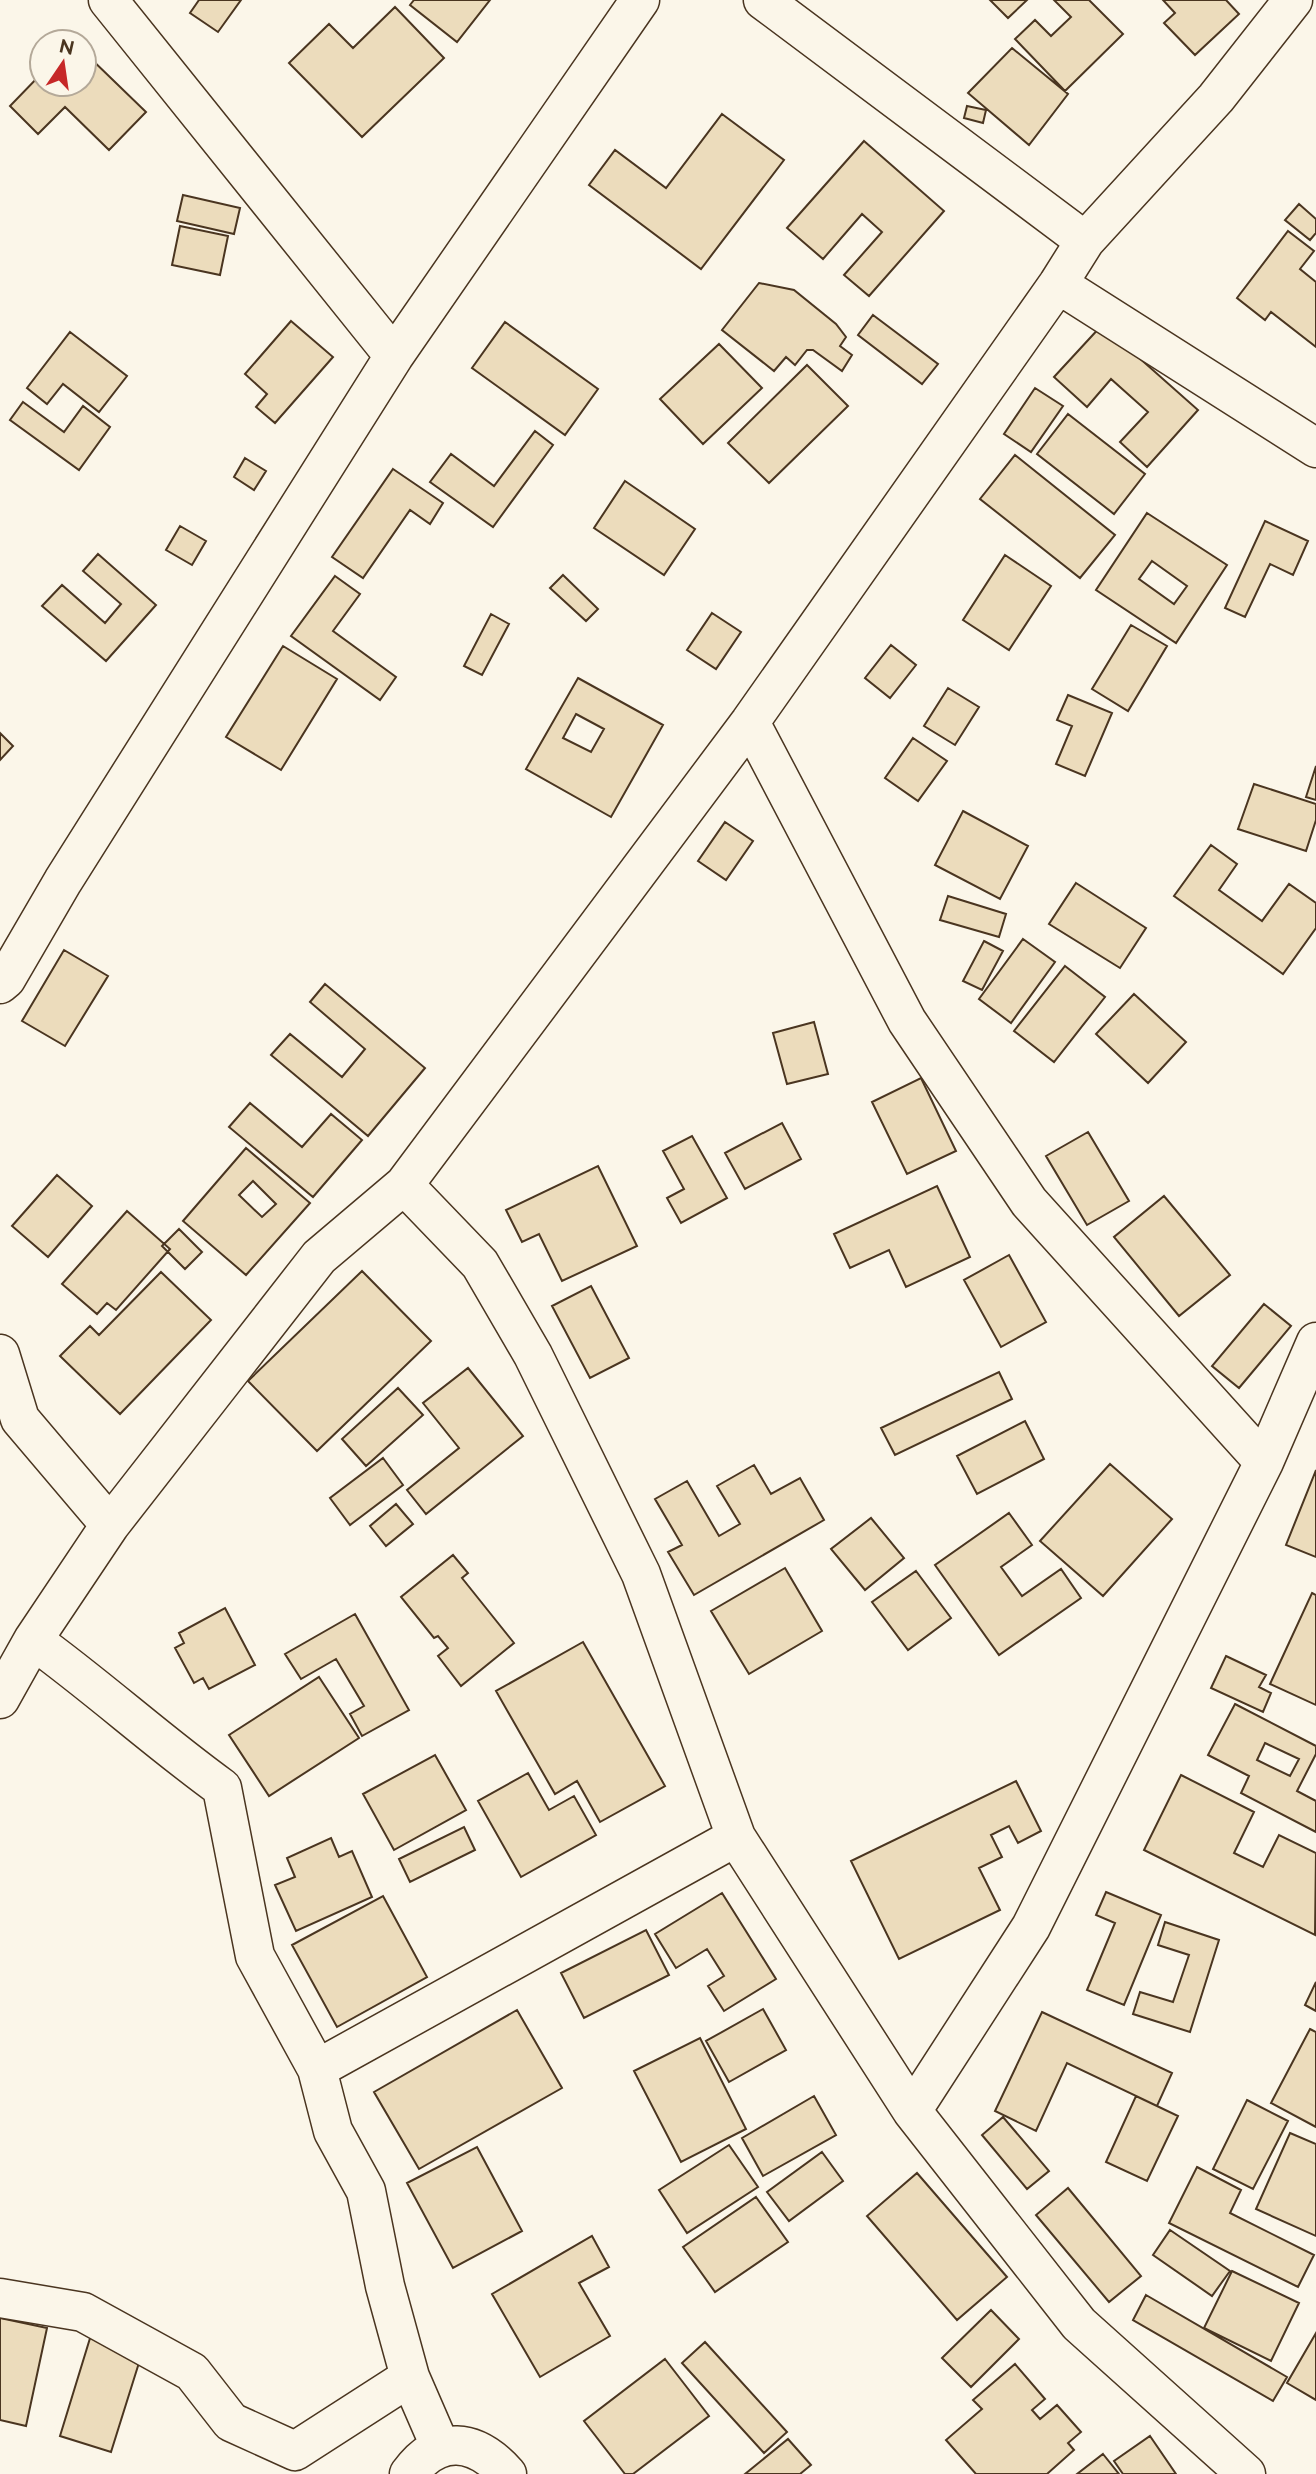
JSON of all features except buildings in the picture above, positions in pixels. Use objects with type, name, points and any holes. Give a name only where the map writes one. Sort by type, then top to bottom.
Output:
[{"type":"street","points":[[108,0],[394,356]]},
{"type":"street","points":[[0,984],[6,979],[63,881],[394,356],[640,0]]},
{"type":"street","points":[[762,0],[1085,241]]},
{"type":"street","points":[[4,1683],[110,1525],[319,1257],[404,1185],[750,722],[1059,284],[1085,241],[1216,98],[1293,0]]},
{"type":"street","points":[[1059,284],[1316,448]]},
{"type":"street","points":[[750,722],[907,1021],[1029,1202],[1264,1462]]},
{"type":"street","points":[[404,1185],[480,1264],[533,1356],[641,1574],[736,1837],[912,2111],[1079,2324],[1246,2474]]},
{"type":"street","points":[[912,2111],[1031,1927],[1264,1462],[1316,1342]]},
{"type":"street","points":[[0,1354],[20,1419],[110,1525]]},
{"type":"street","points":[[33,1640],[81,1674],[173,1753],[222,1788],[255,1956],[317,2069],[333,2131],[366,2191],[385,2286],[410,2377],[440,2446]]},
{"type":"street","points":[[317,2069],[736,1837]]},
{"type":"street","points":[[0,2298],[83,2312],[192,2372],[231,2422],[295,2451],[410,2377]]},
{"type":"street","points":[[409,2474],[418,2462],[440,2446],[468,2446],[496,2461],[507,2474]]}]
